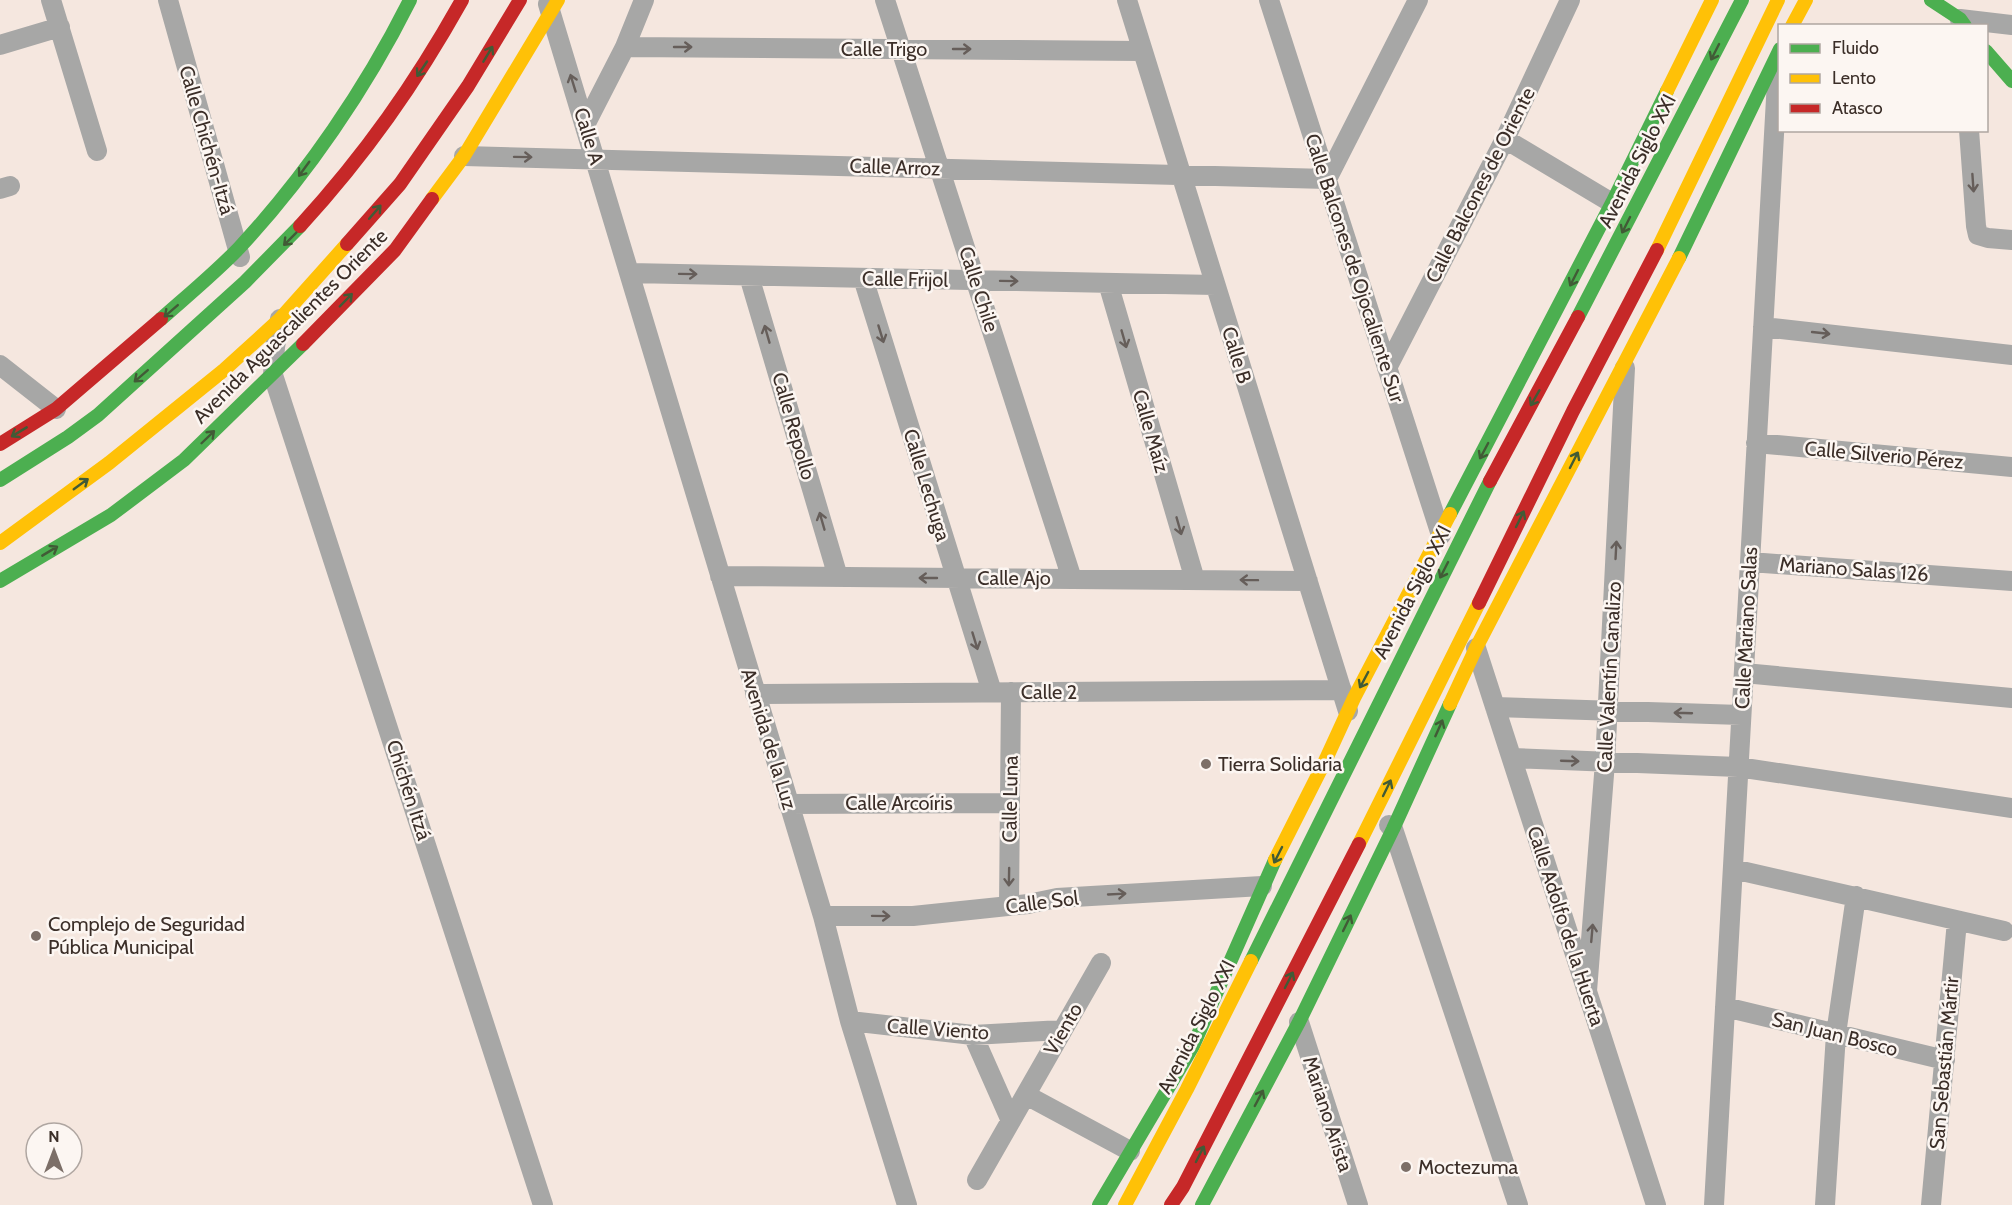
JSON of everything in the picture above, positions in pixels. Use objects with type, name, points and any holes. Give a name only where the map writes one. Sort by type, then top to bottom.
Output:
[{"type":"main road","points":[[0,444],[56,409],[184,299],[238,249],[287,192],[325,140],[388,44],[410,0]]},
{"type":"main road","points":[[0,480],[78,430],[193,332],[294,235],[369,148],[439,45],[462,0]]},
{"type":"main road","name":"Avenida Aguascalientes Oriente","points":[[0,543],[127,449],[224,370],[280,319],[400,184],[468,86],[520,0]]},
{"type":"main road","name":"Avenida Siglo XXI","points":[[1099,1205],[1192,1046],[1262,886],[1348,711],[1612,203],[1712,0]]},
{"type":"main road","name":"Avenida Siglo XXI","points":[[1125,1205],[1187,1089],[1507,447],[1551,369],[1742,0]]},
{"type":"main road","points":[[1171,1205],[1374,815],[1573,411],[1666,232],[1778,0]]},
{"type":"main road","points":[[1793,24],[1806,0]]},
{"type":"main road","points":[[1931,0],[1962,24]]},
{"type":"main road","name":"Avenida Aguascalientes Oriente","points":[[0,581],[111,514],[183,460],[273,375],[395,250],[464,156],[552,4]]},
{"type":"main road","points":[[1202,1205],[1299,1022],[1394,829],[1476,648],[1698,222],[1778,52]]},
{"type":"main road","points":[[1988,53],[2012,81]]},
{"type":"main road","points":[[1666,232],[1698,222]]},
{"type":"main road","points":[[1506,409],[1507,447]]},
{"type":"main road","points":[[0,463],[46,450]]},
{"type":"main road","points":[[1506,547],[1512,580]]},
{"type":"street","points":[[51,0],[97,151]]},
{"type":"street","name":"Calle Chichén-Itzá","points":[[168,0],[246,280]]},
{"type":"street","points":[[585,125],[625,47],[644,0]]},
{"type":"street","name":"Calle Chile","points":[[885,0],[1072,579]]},
{"type":"street","name":"Calle B","points":[[1126,0],[1348,711]]},
{"type":"street","points":[[1327,179],[1418,0]]},
{"type":"street","name":"Calle Balcones de Oriente","points":[[1387,368],[1505,139],[1570,0]]},
{"type":"street","name":"Calle A","points":[[552,4],[585,125],[630,273]]},
{"type":"street","name":"Calle Balcones de Ojocaliente Sur","points":[[1274,4],[1327,179],[1441,535]]},
{"type":"street","points":[[1988,25],[2012,25]]},
{"type":"street","points":[[0,45],[60,27]]},
{"type":"street","name":"Calle Trigo","points":[[625,47],[1142,51]]},
{"type":"street","name":"Calle Mariano Salas","points":[[1714,1205],[1778,67]]},
{"type":"street","points":[[1969,132],[1978,235],[2012,240]]},
{"type":"street","points":[[1505,139],[1612,203]]},
{"type":"street","name":"Calle Arroz","points":[[464,156],[1327,179]]},
{"type":"street","name":"Calle Frijol","points":[[630,273],[1215,285]]},
{"type":"street","name":"Avenida de la Luz","points":[[630,273],[823,916],[850,1021],[907,1205]]},
{"type":"street","name":"Calle Repollo","points":[[749,276],[838,577]]},
{"type":"street","name":"Calle Lechuga","points":[[863,278],[956,578],[1001,692]]},
{"type":"street","name":"Calle Maíz","points":[[1107,283],[1195,580]]},
{"type":"street","points":[[273,375],[280,319]]},
{"type":"street","points":[[1763,327],[2012,355]]},
{"type":"street","name":"Calle Valentín Canalizo","points":[[1587,991],[1605,762],[1625,363]]},
{"type":"street","points":[[0,365],[56,409]]},
{"type":"street","name":"Chichén Itzá","points":[[273,375],[543,1205]]},
{"type":"street","name":"Calle Silverio Pérez","points":[[1756,443],[2012,467]]},
{"type":"street","name":"Mariano Salas 126","points":[[1750,562],[2012,581]]},
{"type":"street","name":"Calle Ajo","points":[[720,576],[1308,581]]},
{"type":"street","name":"Calle Adolfo de la Huerta","points":[[1476,648],[1656,1205]]},
{"type":"street","points":[[1744,673],[2012,698]]},
{"type":"street","name":"Calle 2","points":[[756,694],[1342,690]]},
{"type":"street","name":"Calle Luna","points":[[1001,692],[1010,803],[1009,906]]},
{"type":"street","points":[[1495,706],[1741,716]]},
{"type":"street","points":[[1512,759],[1738,767],[2012,808]]},
{"type":"street","name":"Calle Arcoíris","points":[[788,804],[1010,803]]},
{"type":"street","points":[[1374,815],[1394,829],[1518,1205]]},
{"type":"street","points":[[1733,869],[2004,931]]},
{"type":"street","name":"Calle Sol","points":[[823,916],[913,916],[1009,906],[1056,898],[1262,886]]},
{"type":"street","points":[[1825,1205],[1836,1034],[1856,896]]},
{"type":"street","name":"San Sebastián Mártir","points":[[1931,1205],[1957,921]]},
{"type":"street","name":"Viento","points":[[977,1180],[1101,963]]},
{"type":"street","name":"San Juan Bosco","points":[[1725,1007],[1945,1060]]},
{"type":"street","name":"Calle Viento","points":[[850,1021],[974,1035],[1062,1030]]},
{"type":"street","name":"Mariano Arista","points":[[1299,1022],[1358,1205]]},
{"type":"street","points":[[974,1035],[1011,1121]]},
{"type":"street","points":[[1026,1095],[1130,1151]]},
{"type":"traffic: fast","points":[[161,319],[239,248],[288,191],[354,98],[410,0]]},
{"type":"traffic: fast","points":[[1578,317],[1742,0]]},
{"type":"traffic: fast","points":[[1931,0],[1960,19],[1964,24]]},
{"type":"traffic: fast","points":[[1679,258],[1778,53]]},
{"type":"traffic: fast","points":[[1988,53],[2012,81]]},
{"type":"traffic: fast","points":[[1450,514],[1612,203],[1667,91]]},
{"type":"traffic: fast","points":[[0,480],[98,415],[245,282],[300,226]]},
{"type":"traffic: fast","points":[[0,581],[111,515],[184,460],[303,344]]},
{"type":"traffic: fast","points":[[1251,961],[1490,481]]},
{"type":"traffic: fast","points":[[1202,1205],[1299,1022],[1393,829],[1450,704]]},
{"type":"traffic: fast","points":[[1099,1205],[1193,1046],[1275,860]]},
{"type":"traffic: slow","points":[[432,199],[464,156],[558,0]]},
{"type":"traffic: slow","points":[[1667,91],[1712,0]]},
{"type":"traffic: slow","points":[[1657,250],[1778,0]]},
{"type":"traffic: slow","points":[[1793,24],[1806,0]]},
{"type":"traffic: slow","points":[[0,543],[109,463],[224,370],[280,319],[347,244]]},
{"type":"traffic: slow","points":[[1450,704],[1476,648],[1679,258]]},
{"type":"traffic: slow","points":[[1275,860],[1354,698],[1450,514]]},
{"type":"traffic: slow","points":[[1359,844],[1479,603]]},
{"type":"traffic: slow","points":[[1125,1205],[1187,1089],[1251,961]]},
{"type":"traffic: jam","points":[[300,226],[346,173],[388,118],[426,61],[462,0]]},
{"type":"traffic: jam","points":[[347,244],[400,184],[468,86],[520,0]]},
{"type":"traffic: jam","points":[[303,344],[395,250],[432,199]]},
{"type":"traffic: jam","points":[[1479,603],[1573,411],[1657,250]]},
{"type":"traffic: jam","points":[[1490,481],[1578,317]]},
{"type":"traffic: jam","points":[[0,444],[56,409],[161,319]]},
{"type":"traffic: jam","points":[[1171,1205],[1183,1187],[1359,844]]},
{"type":"place","name":"Tierra Solidaria","points":[[1206,764]]},
{"type":"place","name":"Complejo de Seguridad Pública Municipal","points":[[36,936]]},
{"type":"place","name":"Moctezuma","points":[[1406,1167]]}]
